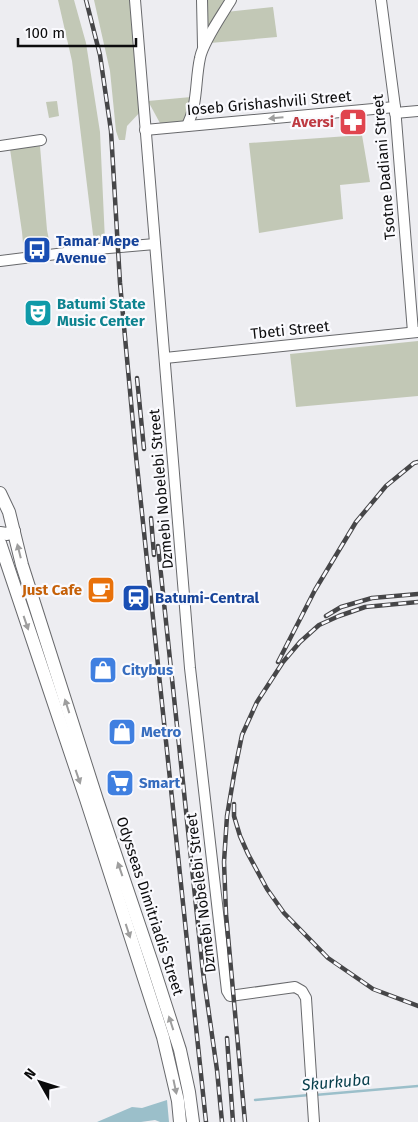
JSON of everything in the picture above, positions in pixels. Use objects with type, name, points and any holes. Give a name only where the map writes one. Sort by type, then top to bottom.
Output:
[{"type":"main road","name":"Odysseas Dimitriadis Street","points":[[2,499],[11,520],[22,565],[180,1050],[193,1122]]},
{"type":"main road","points":[[0,533],[7,534],[14,531]]},
{"type":"main road","name":"Odysseas Dimitriadis Street","points":[[0,543],[160,1028],[178,1101],[180,1122]]},
{"type":"street","name":"Dzmebi Nobelebi Street","points":[[135,0],[190,668],[227,991],[230,996],[295,988],[302,991],[306,998],[314,1122]]},
{"type":"street","points":[[202,0],[203,47]]},
{"type":"street","points":[[187,126],[195,105],[200,56],[203,47],[230,0]]},
{"type":"street","name":"Tsotne Dadiani Street","points":[[381,0],[395,110],[415,332]]},
{"type":"street","name":"Ioseb Grishashvili Street","points":[[145,130],[395,110],[418,111]]},
{"type":"street","points":[[0,146],[41,140]]},
{"type":"street","points":[[0,261],[156,244]]},
{"type":"street","name":"Tbeti Street","points":[[165,358],[415,332]]},
{"type":"green space","points":[[58,0],[74,0],[86,43],[100,132],[105,241],[94,243],[72,61]]},
{"type":"green space","points":[[94,0],[131,0],[142,110],[127,126],[125,140],[119,140],[116,131],[110,71]]},
{"type":"green space","points":[[204,0],[225,0],[214,21],[204,30]]},
{"type":"green space","points":[[273,7],[277,37],[210,43],[226,12]]},
{"type":"green space","points":[[191,97],[189,111],[183,122],[161,125],[148,101]]},
{"type":"green space","points":[[57,101],[59,116],[49,118],[46,102]]},
{"type":"green space","points":[[362,135],[370,182],[340,185],[343,219],[259,233],[249,143]]},
{"type":"green space","points":[[40,146],[47,230],[51,250],[24,254],[10,149]]},
{"type":"green space","points":[[418,341],[418,396],[296,407],[290,354]]},
{"type":"water","points":[[167,1100],[169,1122],[155,1120],[141,1122],[97,1122],[132,1107],[142,1108]]},
{"type":"waterway","name":"Skurkuba","points":[[315,1095],[418,1086]]},
{"type":"waterway","name":"Skurkuba","points":[[255,1100],[309,1095]]},
{"type":"railway","points":[[86,0],[100,55],[111,131],[120,283],[136,456],[206,1122]]},
{"type":"railway","points":[[137,378],[144,449]]},
{"type":"railway","points":[[278,662],[315,590],[356,522],[386,486],[414,463],[418,462]]},
{"type":"railway","points":[[151,518],[154,555]]},
{"type":"railway","points":[[158,546],[203,972],[217,1070],[222,1122]]},
{"type":"railway","points":[[326,616],[341,607],[372,598],[418,594]]},
{"type":"railway","points":[[245,1122],[226,914],[224,862],[227,816],[242,735],[257,702],[283,662],[300,642],[319,625],[365,607],[418,602]]},
{"type":"railway","points":[[234,804],[234,816],[248,854],[267,889],[284,913],[328,958],[373,989],[418,1006]]},
{"type":"railway","points":[[227,1038],[233,1122]]},
{"type":"place","name":"Aversi","points":[[353,122]]},
{"type":"place","name":"Tamar Mepe Avenue","points":[[37,250]]},
{"type":"place","name":"Batumi State Music Center","points":[[38,313]]},
{"type":"place","name":"Just Cafe","points":[[101,590]]},
{"type":"place","name":"Batumi-Central","points":[[136,598]]},
{"type":"place","name":"Citybus","points":[[103,670]]},
{"type":"place","name":"Metro","points":[[122,732]]},
{"type":"place","name":"Smart","points":[[120,783]]}]
